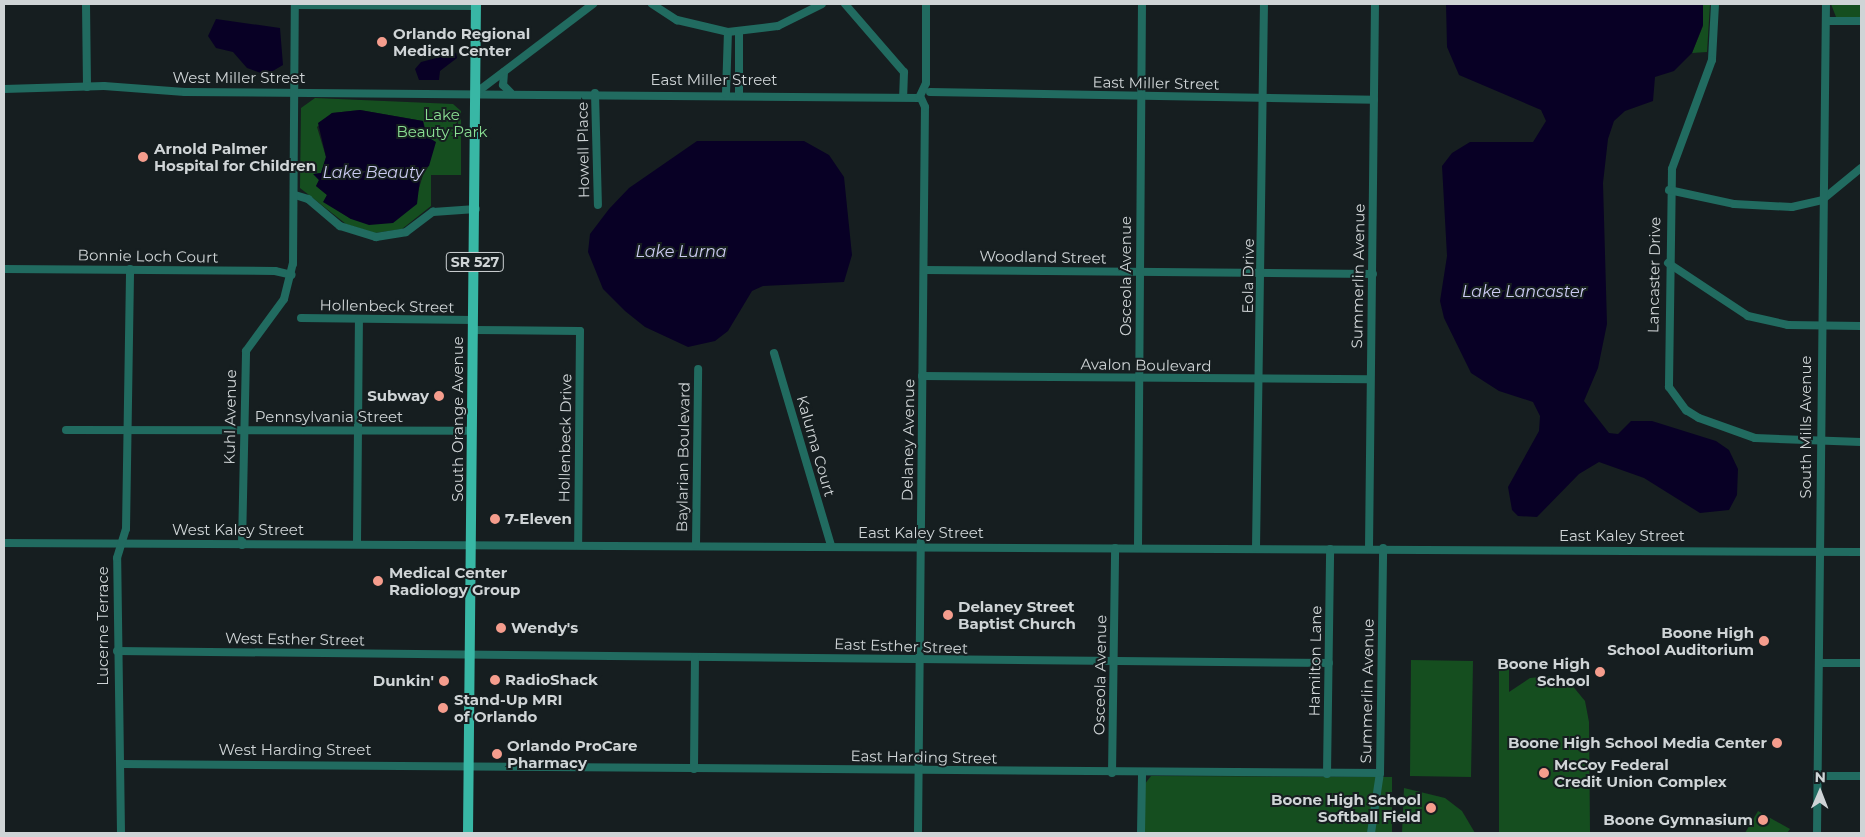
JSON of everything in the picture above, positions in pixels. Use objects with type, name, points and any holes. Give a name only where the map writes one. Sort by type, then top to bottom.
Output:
[{"type":"main road","name":"South Orange Avenue","points":[[468,833],[468,766],[472,655],[476,5]]},
{"type":"street","points":[[86,4],[86,87]]},
{"type":"street","points":[[296,4],[476,5]]},
{"type":"street","name":"Kuhl Avenue","points":[[242,545],[243,430],[248,346],[278,309],[292,275],[295,195],[296,4]]},
{"type":"street","points":[[476,93],[593,4]]},
{"type":"street","points":[[652,4],[678,20],[728,32],[778,26],[822,4]]},
{"type":"street","points":[[845,4],[904,72],[903,95]]},
{"type":"street","name":"Delaney Avenue","points":[[918,833],[926,4]]},
{"type":"street","name":"Osceola Avenue","points":[[1138,548],[1142,4]]},
{"type":"street","name":"Eola Drive","points":[[1256,548],[1257,379],[1262,273],[1264,4]]},
{"type":"street","name":"Summerlin Avenue","points":[[1369,548],[1375,4]]},
{"type":"street","name":"Lancaster Drive","points":[[1715,4],[1712,60],[1676,153],[1669,190],[1666,374],[1676,399],[1699,418],[1755,438],[1820,442],[1861,442]]},
{"type":"street","points":[[1826,4],[1826,21],[1861,21]]},
{"type":"street","name":"South Mills Avenue","points":[[1817,833],[1820,326],[1826,21]]},
{"type":"street","points":[[726,94],[728,32]]},
{"type":"street","points":[[739,32],[739,94]]},
{"type":"street","points":[[504,72],[504,85],[513,93]]},
{"type":"street","name":"West Miller Street","points":[[4,89],[86,87],[295,92],[476,93]]},
{"type":"street","points":[[476,93],[513,93]]},
{"type":"street","name":"East Miller Street","points":[[513,93],[1374,100]]},
{"type":"street","name":"Howell Place","points":[[595,93],[598,205]]},
{"type":"street","points":[[1669,190],[1755,206],[1792,207],[1822,200],[1861,168]]},
{"type":"street","points":[[295,195],[308,199],[340,226],[376,238],[406,232],[433,212],[476,209]]},
{"type":"street","points":[[1668,263],[1748,316],[1820,326],[1861,326]]},
{"type":"street","name":"Bonnie Loch Court","points":[[4,269],[275,271],[292,275]]},
{"type":"street","name":"Lucerne Terrace","points":[[121,833],[117,558],[126,529],[130,269]]},
{"type":"street","name":"Woodland Street","points":[[924,270],[1373,274]]},
{"type":"street","name":"Hollenbeck Street","points":[[301,318],[580,331]]},
{"type":"street","points":[[357,542],[359,320]]},
{"type":"street","name":"Hollenbeck Drive","points":[[578,545],[580,331]]},
{"type":"street","name":"Kalurna Court","points":[[774,353],[831,546]]},
{"type":"street","name":"Baylarian Boulevard","points":[[696,545],[698,369]]},
{"type":"street","name":"Avalon Boulevard","points":[[922,376],[1139,379],[1370,379]]},
{"type":"street","name":"Pennsylvania Street","points":[[66,430],[472,431]]},
{"type":"street","name":"West Kaley Street","points":[[4,543],[242,545],[357,542],[473,542]]},
{"type":"street","name":"East Kaley Street","points":[[473,542],[578,545],[1861,552]]},
{"type":"street","name":"Osceola Avenue","points":[[1112,773],[1115,548]]},
{"type":"street","name":"Summerlin Avenue","points":[[1371,833],[1380,773],[1383,548]]},
{"type":"street","name":"Hamilton Lane","points":[[1327,774],[1330,549]]},
{"type":"street","name":"West Esther Street","points":[[117,651],[472,655]]},
{"type":"street","name":"East Esther Street","points":[[472,655],[1329,663]]},
{"type":"street","points":[[694,769],[695,657]]},
{"type":"street","points":[[1819,663],[1861,663]]},
{"type":"street","name":"West Harding Street","points":[[121,764],[468,766]]},
{"type":"street","name":"East Harding Street","points":[[468,766],[1142,774],[1380,773]]},
{"type":"street","points":[[1141,833],[1142,774]]},
{"type":"street","points":[[1818,776],[1861,776]]},
{"type":"green space","points":[[1703,4],[1710,4],[1707,52],[1692,53],[1703,26]]},
{"type":"green space","points":[[1831,4],[1861,4],[1861,17],[1836,17]]},
{"type":"green space","name":"Lake Beauty Park","points":[[315,98],[453,104],[461,111],[461,175],[431,175],[431,206],[402,229],[375,233],[346,224],[300,188],[301,108]],"holes":[[[360,110],[423,121],[431,148],[417,195],[351,219],[324,201],[327,195],[316,186],[319,180],[314,174],[321,173],[326,157],[317,127],[332,113]]]},
{"type":"green space","points":[[1411,660],[1473,661],[1471,777],[1410,776]]},
{"type":"green space","name":"McCoy Federal Credit Union Complex","points":[[1499,667],[1509,667],[1509,692],[1530,678],[1551,676],[1571,684],[1585,701],[1589,722],[1590,833],[1499,833]]},
{"type":"green space","points":[[1151,776],[1392,777],[1392,833],[1144,833],[1144,785]]},
{"type":"green space","name":"Boone High School Softball Field","points":[[1404,788],[1445,798],[1462,811],[1475,833],[1402,833]]},
{"type":"green space","name":"Boone Gymnasium","points":[[1758,811],[1790,829],[1787,833],[1745,833]]},
{"type":"water","name":"Lake Lancaster","points":[[1446,4],[1703,4],[1703,25],[1692,53],[1674,71],[1655,77],[1653,101],[1625,111],[1614,121],[1608,139],[1603,183],[1607,324],[1598,368],[1584,401],[1609,433],[1618,434],[1631,421],[1652,421],[1716,441],[1729,450],[1738,469],[1737,495],[1729,510],[1700,513],[1644,478],[1599,462],[1579,474],[1537,517],[1518,516],[1512,510],[1508,487],[1539,431],[1540,416],[1533,402],[1499,391],[1471,373],[1444,318],[1440,301],[1447,256],[1442,166],[1452,153],[1470,142],[1533,142],[1546,121],[1541,110],[1459,75],[1447,47]]},
{"type":"water","points":[[216,19],[280,28],[283,65],[266,75],[247,68],[233,52],[216,48],[208,36]]},
{"type":"water","points":[[456,53],[457,58],[440,71],[439,80],[419,80],[415,69],[421,62]]},
{"type":"water","name":"Lake Beauty","points":[[360,110],[423,121],[426,136],[436,142],[429,166],[421,171],[417,204],[393,223],[369,225],[351,219],[323,202],[327,195],[316,186],[319,180],[313,174],[321,173],[326,157],[318,123],[332,113]]},
{"type":"water","name":"Lake Lurna","points":[[697,141],[804,141],[829,155],[844,177],[852,255],[844,282],[763,286],[752,291],[728,331],[715,341],[688,347],[645,327],[625,311],[603,289],[588,252],[590,234],[609,209],[629,188]]},
{"type":"place","name":"Orlando Regional Medical Center","points":[[382,42]]},
{"type":"place","name":"Arnold Palmer Hospital for Children","points":[[143,157]]},
{"type":"place","name":"Subway","points":[[439,396]]},
{"type":"place","name":"7-Eleven","points":[[495,519]]},
{"type":"place","name":"Medical Center Radiology Group","points":[[378,581]]},
{"type":"place","name":"Delaney Street Baptist Church","points":[[948,615]]},
{"type":"place","name":"Wendy's","points":[[501,628]]},
{"type":"place","name":"Boone High School Auditorium","points":[[1764,641]]},
{"type":"place","name":"Boone High School","points":[[1600,672]]},
{"type":"place","name":"RadioShack","points":[[495,680]]},
{"type":"place","name":"Dunkin'","points":[[444,681]]},
{"type":"place","name":"Stand-Up MRI of Orlando","points":[[443,708]]},
{"type":"place","name":"Boone High School Media Center","points":[[1777,743]]},
{"type":"place","name":"Orlando ProCare Pharmacy","points":[[497,754]]},
{"type":"place","name":"McCoy Federal Credit Union Complex","points":[[1544,773]]},
{"type":"place","name":"Boone High School Softball Field","points":[[1431,808]]},
{"type":"place","name":"Boone Gymnasium","points":[[1763,820]]}]
